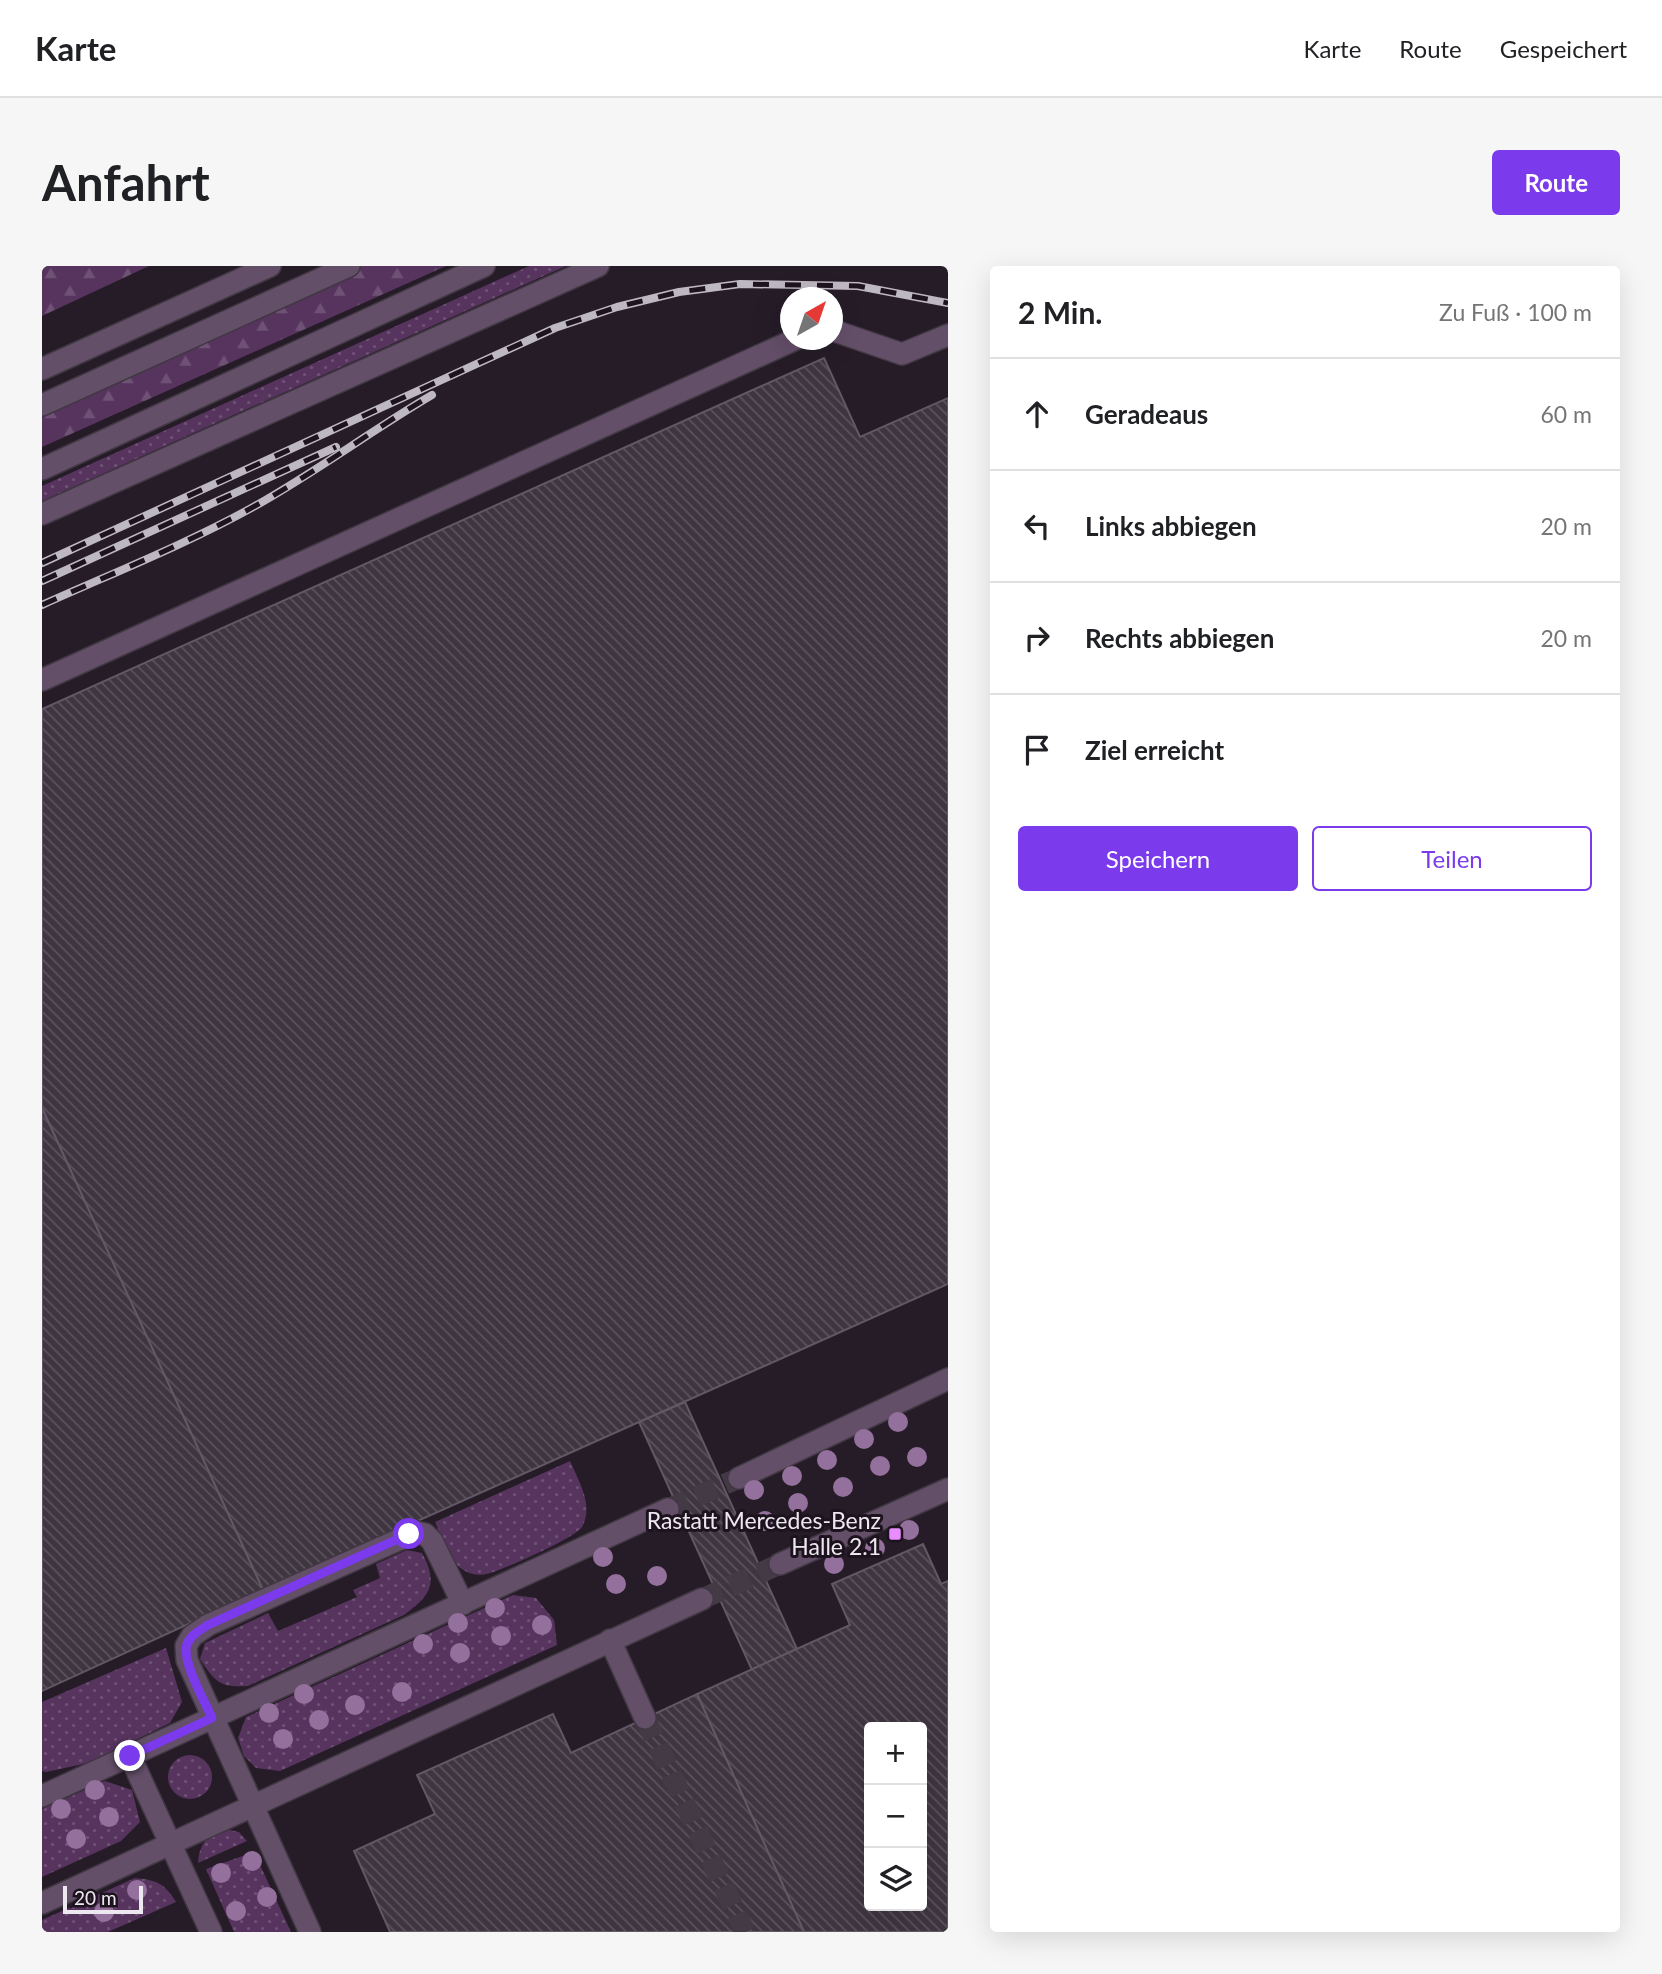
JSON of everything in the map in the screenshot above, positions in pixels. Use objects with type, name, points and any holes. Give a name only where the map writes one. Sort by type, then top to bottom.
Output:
[{"type":"street","points":[[42,369],[270,266]]},
{"type":"street","points":[[42,405],[349,266]]},
{"type":"street","points":[[42,469],[484,266]]},
{"type":"street","points":[[42,514],[598,266]]},
{"type":"street","points":[[843,334],[902,354],[948,335]]},
{"type":"street","points":[[42,680],[780,346]]},
{"type":"street","points":[[738,1478],[948,1379]]},
{"type":"street","points":[[779,1564],[948,1489]]},
{"type":"street","points":[[42,1796],[668,1510]]},
{"type":"street","points":[[310,1932],[212,1718],[187,1660],[186,1646],[192,1636],[220,1619],[416,1532],[425,1534],[432,1541],[463,1604]]},
{"type":"street","points":[[42,1903],[702,1599]]},
{"type":"street","points":[[610,1640],[645,1718]]},
{"type":"street","points":[[130,1756],[211,1932]]},
{"type":"green space","points":[[42,266],[149,266],[42,316]]},
{"type":"green space","points":[[354,266],[446,266],[42,447],[42,408]]},
{"type":"green space","points":[[529,266],[566,266],[42,501],[42,486]]},
{"type":"green space","points":[[570,1461],[586,1502],[582,1527],[537,1554],[484,1575],[467,1572],[454,1562],[435,1522]]},
{"type":"green space","points":[[407,1550],[422,1553],[431,1581],[426,1595],[404,1615],[248,1686],[231,1686],[219,1682],[200,1659],[205,1643],[268,1613],[278,1631],[357,1597],[353,1590],[380,1578],[376,1564]]},
{"type":"green space","points":[[513,1595],[536,1598],[554,1620],[557,1645],[280,1771],[256,1768],[244,1756],[238,1738],[246,1717]]},
{"type":"green space","points":[[166,1648],[182,1702],[170,1723],[88,1763],[42,1771],[42,1702]]},
{"type":"green space","points":[[190,1755],[199,1756],[206,1761],[211,1768],[211,1786],[206,1793],[199,1798],[190,1799],[181,1798],[174,1793],[169,1786],[168,1777],[169,1768],[174,1761],[181,1756]]},
{"type":"green space","points":[[105,1781],[132,1790],[140,1822],[121,1841],[42,1877],[42,1809]]},
{"type":"green space","points":[[225,1829],[239,1832],[247,1841],[198,1863],[205,1841]]},
{"type":"green space","points":[[254,1852],[291,1932],[234,1932],[206,1869]]},
{"type":"green space","points":[[135,1878],[159,1884],[176,1902],[108,1932],[42,1932],[42,1920]]},
{"type":"building","points":[[824,358],[860,437],[948,398],[948,1284],[263,1590],[42,1108],[42,709]]},
{"type":"building","points":[[42,1108],[263,1590],[42,1691]]},
{"type":"building","points":[[685,1402],[797,1649],[752,1670],[639,1422]]},
{"type":"building","points":[[923,1544],[941,1584],[948,1581],[948,1932],[804,1932],[697,1694],[850,1625],[832,1584]]},
{"type":"building","points":[[697,1694],[804,1932],[390,1932],[354,1851],[435,1814],[417,1775],[553,1714],[571,1753]]},
{"type":"tunnel","points":[[668,1509],[739,1478]]},
{"type":"tunnel","points":[[702,1599],[780,1564]]},
{"type":"tunnel","points":[[645,1718],[745,1932]]},
{"type":"railway","points":[[42,563],[555,328],[617,307],[679,292],[740,284],[858,286],[948,303]]},
{"type":"railway","points":[[42,605],[229,520],[300,479],[432,395]]},
{"type":"railway","points":[[42,581],[336,447]]},
{"type":"place","name":"Rastatt Mercedes-Benz Halle 2.1","points":[[895,1534]]},
{"type":"route","points":[[130,1756],[212,1718],[187,1660],[186,1646],[192,1636],[208,1625],[409,1534]]}]
